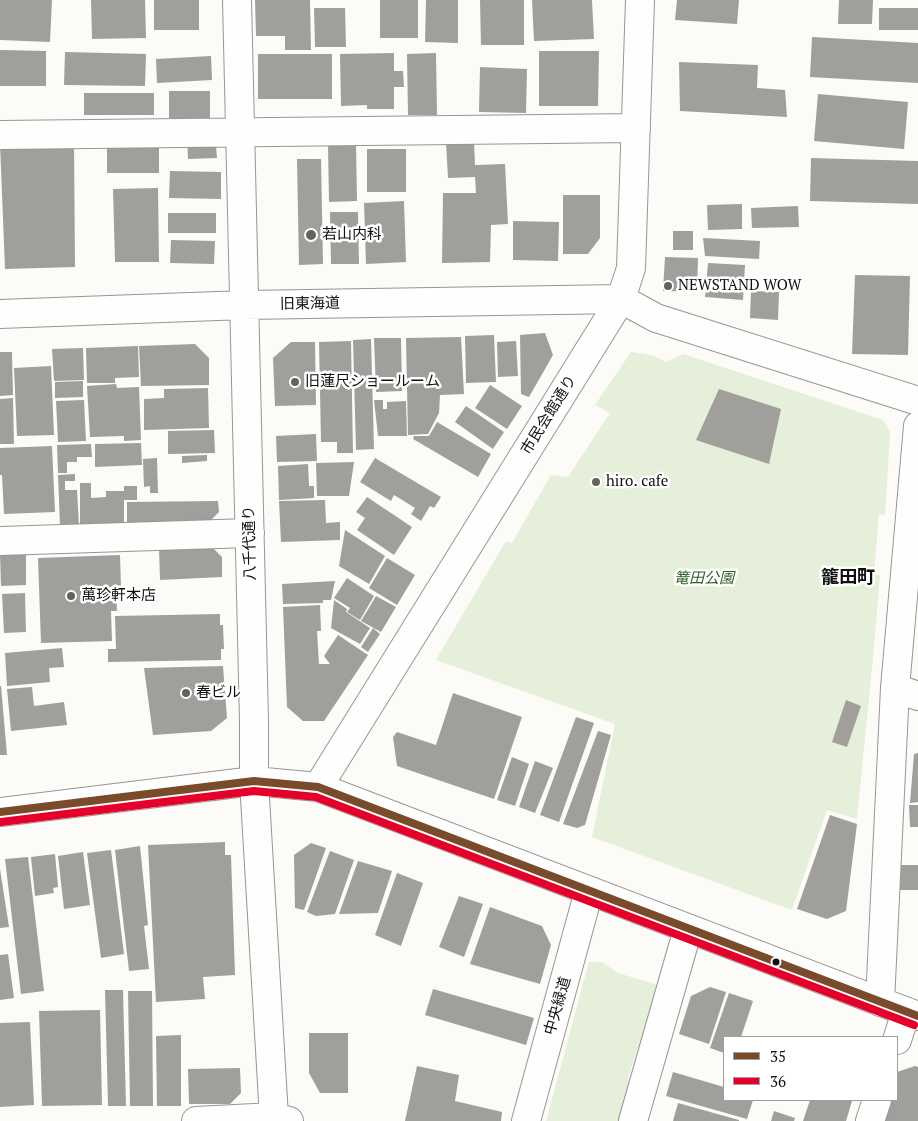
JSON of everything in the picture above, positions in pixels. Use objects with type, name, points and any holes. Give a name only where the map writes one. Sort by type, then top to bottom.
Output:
[{"type":"street","name":"八千代通り","points":[[237,0],[254,781],[279,1120]]},
{"type":"street","name":"市民会館通り","points":[[318,787],[621,300],[631,268],[640,0]]},
{"type":"street","points":[[0,135],[636,128]]},
{"type":"street","points":[[621,300],[656,318],[918,401]]},
{"type":"street","name":"旧東海道","points":[[0,314],[245,305],[621,300]]},
{"type":"street","points":[[880,1002],[906,692],[918,426]]},
{"type":"street","points":[[0,541],[250,533]]},
{"type":"street","points":[[0,812],[254,781],[318,787],[912,1014],[898,1038]]},
{"type":"street","name":"中央緑道","points":[[526,1121],[589,891]]},
{"type":"street","points":[[633,1121],[688,928]]},
{"type":"street","points":[[870,1121],[877,1101]]},
{"type":"street","points":[[196,1121],[279,1120]]},
{"type":"green space","name":"篭田公園","points":[[631,352],[651,355],[666,362],[683,354],[883,420],[890,432],[885,515],[879,514],[874,574],[880,575],[857,819],[827,810],[792,910],[592,837],[615,724],[436,660],[506,541],[512,543],[551,475],[568,477],[610,413],[595,405]]},
{"type":"green space","points":[[589,962],[602,962],[618,973],[658,985],[649,1031],[637,1049],[628,1079],[628,1103],[624,1121],[546,1121]]},
{"type":"building","points":[[0,0],[52,0],[50,42],[0,40]]},
{"type":"building","points":[[91,0],[145,0],[146,38],[92,39]]},
{"type":"building","points":[[154,0],[199,0],[199,30],[154,30]]},
{"type":"building","points":[[255,0],[310,0],[311,50],[285,50],[285,36],[256,36]]},
{"type":"building","points":[[380,0],[418,0],[418,38],[380,38]]},
{"type":"building","points":[[426,0],[458,0],[458,43],[425,42]]},
{"type":"building","points":[[480,0],[524,0],[524,45],[481,45]]},
{"type":"building","points":[[532,0],[592,0],[594,39],[534,41]]},
{"type":"building","points":[[677,0],[739,0],[737,24],[675,20]]},
{"type":"building","points":[[839,0],[873,0],[872,24],[838,24]]},
{"type":"building","points":[[314,8],[345,8],[346,47],[315,47]]},
{"type":"building","points":[[879,8],[918,8],[918,30],[879,30]]},
{"type":"building","points":[[812,37],[918,43],[918,83],[810,77]]},
{"type":"building","points":[[0,50],[46,51],[46,86],[0,86]]},
{"type":"building","points":[[539,51],[599,51],[598,106],[539,106]]},
{"type":"building","points":[[65,52],[146,54],[145,86],[64,85]]},
{"type":"building","points":[[394,53],[394,71],[403,71],[404,87],[394,87],[394,109],[367,109],[367,105],[341,106],[340,54]]},
{"type":"building","points":[[436,53],[437,115],[408,115],[407,54]]},
{"type":"building","points":[[258,54],[332,54],[332,99],[258,99]]},
{"type":"building","points":[[211,56],[212,80],[157,83],[156,59]]},
{"type":"building","points":[[679,62],[758,65],[757,88],[785,90],[787,117],[680,111]]},
{"type":"building","points":[[480,67],[527,69],[526,113],[479,112]]},
{"type":"building","points":[[169,91],[210,91],[210,118],[169,118]]},
{"type":"building","points":[[84,93],[154,93],[154,115],[84,115]]},
{"type":"building","points":[[818,94],[908,102],[904,149],[814,141]]},
{"type":"building","points":[[215,135],[217,158],[188,159],[187,136]]},
{"type":"building","points":[[107,140],[159,140],[159,173],[107,173]]},
{"type":"building","points":[[474,141],[475,165],[505,164],[508,224],[491,225],[490,262],[442,263],[443,193],[476,193],[475,177],[448,178],[446,143]]},
{"type":"building","points":[[74,142],[75,267],[5,269],[0,144]]},
{"type":"building","points":[[356,144],[357,201],[329,202],[328,145]]},
{"type":"building","points":[[367,149],[406,149],[406,192],[367,192]]},
{"type":"building","points":[[811,158],[918,161],[918,204],[810,201]]},
{"type":"building","points":[[297,159],[321,159],[323,264],[299,265]]},
{"type":"building","points":[[170,171],[221,172],[221,199],[169,198]]},
{"type":"building","points":[[158,188],[159,262],[115,262],[113,189]]},
{"type":"building","points":[[563,195],[600,195],[600,238],[588,254],[563,254]]},
{"type":"building","points":[[404,201],[406,262],[366,264],[364,203]]},
{"type":"building","points":[[742,204],[742,229],[708,230],[707,205]]},
{"type":"building","points":[[798,206],[799,227],[752,228],[751,208]]},
{"type":"building","points":[[330,212],[358,212],[359,264],[331,264]]},
{"type":"building","points":[[168,213],[216,213],[216,233],[168,233]]},
{"type":"building","points":[[513,221],[559,222],[558,261],[513,260]]},
{"type":"building","points":[[673,231],[693,231],[693,250],[673,250]]},
{"type":"building","points":[[703,238],[760,241],[759,259],[705,256]]},
{"type":"building","points":[[171,240],[215,241],[214,264],[170,263]]},
{"type":"building","points":[[665,257],[698,258],[697,292],[663,291]]},
{"type":"building","points":[[708,263],[745,265],[743,300],[705,297]]},
{"type":"building","points":[[855,275],[910,276],[908,355],[852,354]]},
{"type":"building","points":[[751,291],[779,292],[778,320],[750,318]]},
{"type":"building","points":[[545,333],[553,355],[529,397],[521,394],[520,335]]},
{"type":"building","points":[[494,335],[496,382],[466,383],[465,336]]},
{"type":"building","points":[[461,337],[464,394],[440,395],[439,413],[428,434],[408,435],[406,338]]},
{"type":"building","points":[[374,338],[401,338],[402,391],[376,392]]},
{"type":"building","points":[[371,339],[374,449],[356,450],[353,340]]},
{"type":"building","points":[[351,341],[353,453],[337,453],[337,442],[321,442],[319,342]]},
{"type":"building","points":[[516,341],[518,376],[498,377],[497,342]]},
{"type":"building","name":"旧蓮尺ショールーム","points":[[291,342],[315,342],[316,405],[275,406],[273,358]]},
{"type":"building","points":[[195,344],[209,358],[209,385],[141,386],[139,346]]},
{"type":"building","points":[[138,346],[139,377],[115,378],[115,383],[87,383],[86,348]]},
{"type":"building","points":[[83,348],[84,380],[54,381],[52,349]]},
{"type":"building","points":[[0,352],[12,352],[13,395],[0,396]]},
{"type":"building","points":[[51,366],[54,435],[17,436],[14,368]]},
{"type":"building","points":[[83,381],[83,397],[55,398],[55,382]]},
{"type":"building","points":[[116,384],[117,388],[139,387],[141,440],[124,441],[124,436],[90,437],[87,386]]},
{"type":"building","points":[[490,385],[522,406],[507,429],[475,408]]},
{"type":"building","points":[[208,388],[209,428],[144,430],[144,399],[164,398],[164,389]]},
{"type":"building","points":[[719,389],[781,409],[769,464],[696,440]]},
{"type":"building","points":[[13,398],[14,444],[0,444],[0,399]]},
{"type":"building","points":[[84,400],[86,441],[58,442],[56,401]]},
{"type":"building","points":[[374,400],[383,400],[383,409],[387,409],[387,402],[406,401],[407,436],[378,436]]},
{"type":"building","points":[[466,406],[504,432],[493,449],[455,422]]},
{"type":"building","points":[[437,422],[491,454],[478,477],[413,439],[414,436],[429,436]]},
{"type":"building","points":[[214,430],[215,453],[168,454],[168,431]]},
{"type":"building","points":[[316,434],[317,461],[277,462],[276,436]]},
{"type":"building","points":[[141,443],[142,465],[95,467],[95,444]]},
{"type":"building","points":[[91,444],[92,457],[77,457],[77,462],[67,462],[67,473],[58,473],[57,445]]},
{"type":"building","points":[[52,446],[55,512],[4,514],[2,475],[0,475],[0,448]]},
{"type":"building","points":[[207,455],[207,461],[182,463],[182,456]]},
{"type":"building","points":[[157,458],[158,493],[150,493],[150,486],[144,487],[143,459]]},
{"type":"building","points":[[375,458],[441,497],[434,508],[430,506],[421,521],[411,514],[415,508],[394,495],[391,501],[360,482]]},
{"type":"building","points":[[354,462],[349,496],[317,496],[316,463]]},
{"type":"building","points":[[308,464],[309,486],[314,486],[314,498],[279,500],[278,466]]},
{"type":"building","points":[[75,474],[75,481],[65,481],[65,490],[77,490],[79,526],[60,526],[58,475]]},
{"type":"building","points":[[80,483],[91,483],[91,498],[106,497],[106,491],[124,491],[124,486],[137,486],[137,500],[124,500],[124,524],[80,525]]},
{"type":"building","points":[[367,497],[412,527],[394,555],[357,530],[365,518],[356,512]]},
{"type":"building","points":[[325,500],[326,523],[340,522],[340,540],[281,542],[279,501]]},
{"type":"building","points":[[218,501],[219,512],[209,522],[127,524],[127,502]]},
{"type":"building","points":[[345,530],[385,556],[369,584],[339,566]]},
{"type":"building","points":[[211,546],[222,557],[222,577],[160,580],[159,548]]},
{"type":"building","points":[[26,553],[26,585],[1,586],[0,554]]},
{"type":"building","points":[[120,555],[121,587],[116,587],[117,611],[111,611],[112,641],[41,643],[38,558]]},
{"type":"building","points":[[387,558],[415,575],[397,605],[369,588]]},
{"type":"building","points":[[347,578],[374,596],[360,620],[347,612],[350,608],[334,598]]},
{"type":"building","points":[[335,581],[331,600],[323,600],[323,603],[283,604],[282,584]]},
{"type":"building","points":[[25,593],[26,632],[4,633],[2,594]]},
{"type":"building","points":[[376,596],[396,607],[381,632],[361,621]]},
{"type":"building","points":[[334,600],[347,609],[346,612],[370,628],[360,644],[331,628]]},
{"type":"building","points":[[320,605],[321,631],[317,631],[319,664],[330,664],[324,656],[338,635],[368,655],[324,721],[303,721],[287,707],[283,607]]},
{"type":"building","points":[[220,614],[220,625],[223,625],[224,649],[221,649],[221,660],[108,662],[108,649],[116,649],[115,616]]},
{"type":"building","points":[[373,628],[380,634],[368,652],[361,647]]},
{"type":"building","points":[[62,648],[64,667],[49,668],[50,682],[7,686],[5,653]]},
{"type":"building","name":"春ビル","points":[[223,666],[227,718],[211,731],[153,735],[144,668]]},
{"type":"building","points":[[1,686],[7,755],[0,755]]},
{"type":"building","points":[[32,687],[34,706],[64,702],[67,725],[11,731],[7,689]]},
{"type":"building","points":[[453,693],[522,717],[494,799],[397,766],[393,737],[397,732],[436,745]]},
{"type":"building","points":[[846,700],[861,706],[847,747],[832,742]]},
{"type":"building","points":[[576,717],[594,723],[559,822],[540,815]]},
{"type":"building","points":[[598,731],[611,735],[585,825],[577,828],[563,824]]},
{"type":"building","points":[[918,753],[918,802],[910,803],[914,754]]},
{"type":"building","points":[[512,757],[529,764],[515,806],[497,800]]},
{"type":"building","points":[[535,761],[553,768],[535,813],[519,807]]},
{"type":"building","points":[[909,805],[918,805],[918,827],[910,827]]},
{"type":"building","points":[[830,815],[857,824],[846,911],[827,919],[797,909]]},
{"type":"building","points":[[225,842],[225,855],[231,855],[235,975],[203,977],[205,999],[156,1002],[148,845]]},
{"type":"building","points":[[311,843],[326,848],[304,910],[295,908],[294,855]]},
{"type":"building","points":[[140,846],[148,925],[144,926],[149,969],[129,971],[115,850]]},
{"type":"building","points":[[111,850],[124,954],[101,958],[87,853]]},
{"type":"building","points":[[330,851],[354,860],[335,914],[316,916],[307,912]]},
{"type":"building","points":[[83,852],[90,905],[64,909],[58,856]]},
{"type":"building","points":[[55,854],[58,887],[53,888],[54,893],[35,896],[31,857]]},
{"type":"building","points":[[28,857],[44,991],[21,994],[5,859]]},
{"type":"building","points":[[358,861],[392,871],[378,913],[339,914]]},
{"type":"building","points":[[901,865],[918,865],[918,890],[900,890]]},
{"type":"building","points":[[0,869],[9,927],[0,928]]},
{"type":"building","points":[[397,873],[423,883],[401,946],[375,935]]},
{"type":"building","points":[[459,896],[483,904],[464,957],[439,947]]},
{"type":"building","points":[[490,907],[542,926],[551,945],[540,984],[470,964]]},
{"type":"building","points":[[8,954],[14,998],[0,1000],[0,955]]},
{"type":"building","points":[[710,987],[726,992],[709,1044],[679,1034],[691,996]]},
{"type":"building","points":[[433,989],[534,1018],[526,1045],[425,1015]]},
{"type":"building","points":[[105,990],[123,990],[126,1106],[108,1106]]},
{"type":"building","points":[[128,991],[152,991],[153,1106],[130,1106]]},
{"type":"building","points":[[729,993],[753,1001],[741,1036],[723,1036],[723,1053],[710,1048]]},
{"type":"building","points":[[100,1010],[102,1105],[42,1106],[39,1011]]},
{"type":"building","points":[[30,1022],[34,1105],[0,1107],[0,1023]]},
{"type":"building","points":[[309,1033],[348,1033],[348,1093],[320,1093],[309,1073]]},
{"type":"building","points":[[181,1035],[181,1106],[157,1106],[156,1036]]},
{"type":"building","points":[[417,1066],[459,1075],[455,1101],[502,1112],[501,1121],[405,1121]]},
{"type":"building","points":[[915,1066],[918,1067],[918,1121],[876,1121],[885,1101],[898,1101],[898,1072]]},
{"type":"building","points":[[240,1068],[241,1093],[230,1104],[189,1104],[188,1069]]},
{"type":"building","points":[[673,1072],[723,1087],[723,1101],[753,1101],[747,1119],[666,1096]]},
{"type":"building","points":[[810,1101],[852,1101],[846,1121],[803,1121]]},
{"type":"building","points":[[678,1103],[739,1120],[739,1121],[673,1121]]},
{"type":"building","points":[[774,1111],[795,1118],[794,1121],[771,1121]]},
{"type":"transit line","name":"35","points":[[0,812],[254,781],[318,787],[918,1016]]},
{"type":"transit line","name":"36","points":[[1,822],[254,791],[316,797],[914,1025]]},
{"type":"place","name":"若山内科","points":[[311,235]]},
{"type":"place","name":"NEWSTAND WOW","points":[[668,286]]},
{"type":"place","name":"旧蓮尺ショールーム","points":[[295,382]]},
{"type":"place","name":"hiro. cafe","points":[[596,482]]},
{"type":"place","name":"萬珍軒本店","points":[[71,596]]},
{"type":"place","name":"春ビル","points":[[186,693]]},
{"type":"district","name":"籠田町","points":[[848,578]]}]
